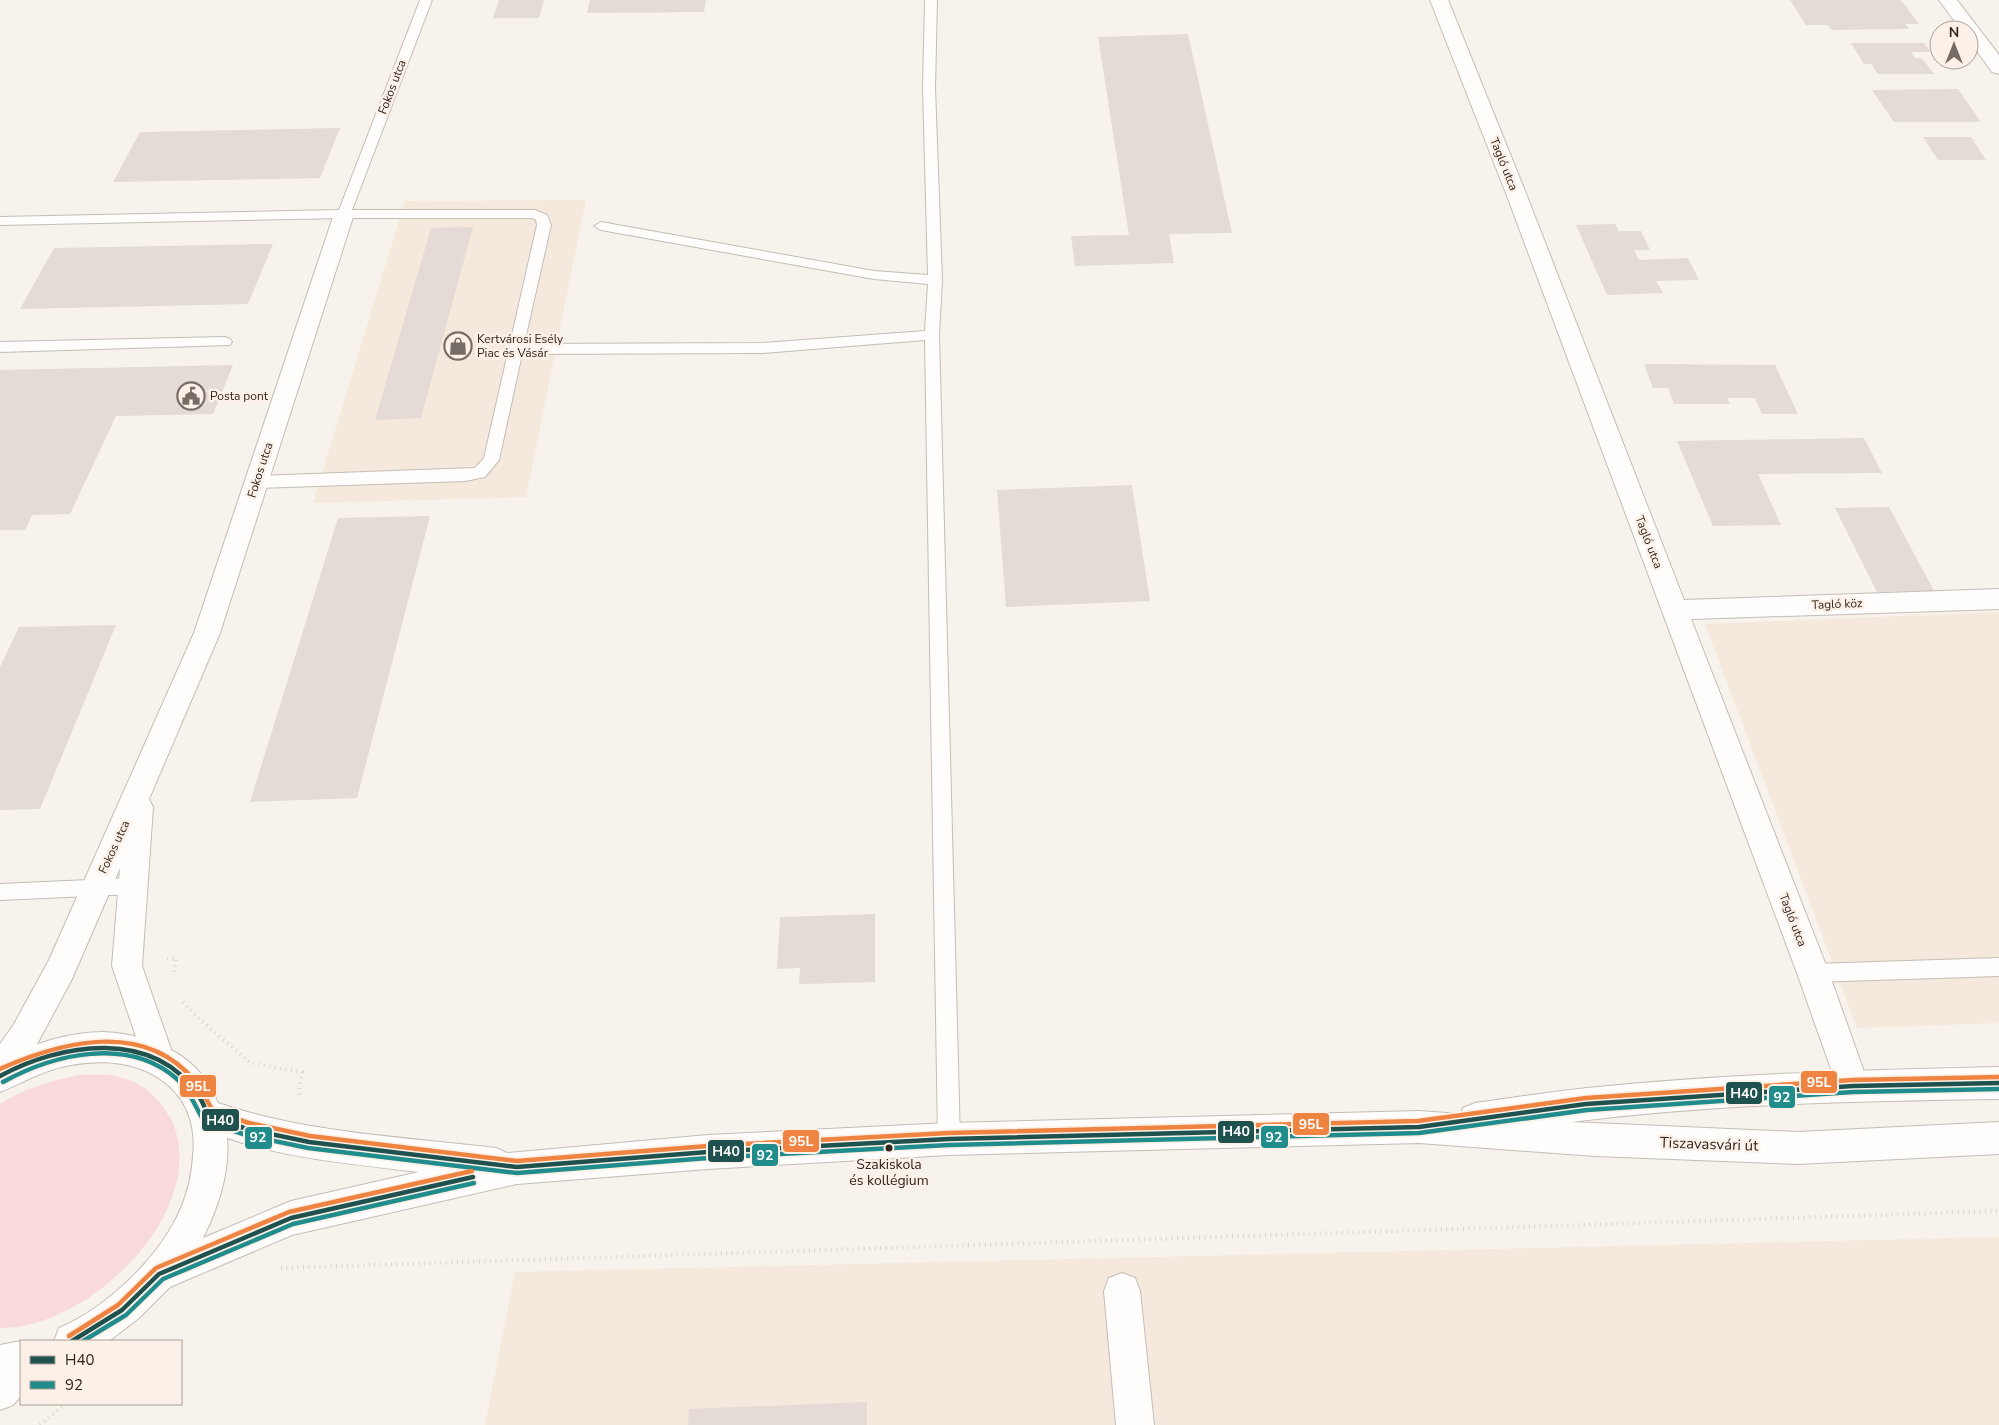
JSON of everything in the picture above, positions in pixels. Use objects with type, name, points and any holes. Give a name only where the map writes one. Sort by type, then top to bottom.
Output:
[{"type":"street","name":"Tagló utca","points":[[1440,0],[1675,610],[1813,973],[1853,1086]]},
{"type":"street","points":[[1948,0],[1999,68]]},
{"type":"street","name":"Fokos utca","points":[[0,1071],[25,1035],[61,969],[94,889],[140,791],[207,633],[344,214]]},
{"type":"street","name":"Tagló köz","points":[[1675,610],[1999,599]]},
{"type":"street","points":[[140,791],[127,966],[158,1058]]},
{"type":"street","points":[[0,1076],[38,1058],[82,1048],[122,1048],[158,1058],[180,1073],[196,1092],[208,1116],[212,1144],[209,1176],[199,1209],[183,1242],[159,1274],[122,1310],[74,1340]]},
{"type":"street","name":"Tiszavasvári út","points":[[1419,1127],[1586,1104],[1853,1086],[1999,1083]]},
{"type":"street","points":[[208,1116],[247,1129],[309,1142],[517,1167]]},
{"type":"street","name":"Tiszavasvári út","points":[[517,1167],[708,1152],[949,1139],[1419,1127],[1595,1140],[1798,1148],[1999,1138]]},
{"type":"street","points":[[159,1274],[291,1218],[517,1167]]},
{"type":"street","points":[[1122,1292],[1135,1425]]},
{"type":"street","points":[[0,1363],[20,1359]]},
{"type":"street","points":[[0,1392],[20,1371]]},
{"type":"lane","name":"Fokos utca","points":[[344,214],[426,0]]},
{"type":"lane","points":[[931,0],[928,88],[935,280],[932,335],[949,1139]]},
{"type":"lane","points":[[0,221],[344,214],[535,214],[542,218],[544,225],[491,460],[480,473],[466,476],[257,482]]},
{"type":"lane","points":[[600,226],[874,276],[935,280]]},
{"type":"lane","points":[[516,349],[763,348],[932,335]]},
{"type":"lane","points":[[0,347],[225,342]]},
{"type":"lane","points":[[0,892],[133,886]]},
{"type":"lane","points":[[1813,973],[1999,967]]},
{"type":"path","points":[[273,1268],[1999,1211]]},
{"type":"path","points":[[40,1425],[64,1405]]},
{"type":"shaded area","name":"Kertvárosi Esély Piac és Vásár","points":[[586,200],[526,497],[313,503],[405,201]]},
{"type":"shaded area","points":[[1999,612],[1999,1023],[1857,1028],[1705,624]]},
{"type":"shaded area","points":[[79,1075],[105,1075],[125,1078],[140,1085],[158,1101],[173,1123],[179,1158],[173,1193],[157,1228],[133,1260],[102,1288],[69,1309],[34,1323],[0,1328],[0,1104],[9,1098],[38,1086]]},
{"type":"shaded area","points":[[1999,1237],[1999,1425],[485,1425],[515,1272]]},
{"type":"building","points":[[499,0],[544,0],[539,18],[493,18]]},
{"type":"building","points":[[590,0],[706,0],[704,12],[587,13]]},
{"type":"building","points":[[1790,0],[1901,0],[1919,24],[1905,24],[1909,29],[1832,30],[1828,25],[1806,25]]},
{"type":"building","points":[[1188,34],[1232,233],[1169,234],[1174,263],[1075,266],[1071,236],[1129,235],[1098,37]]},
{"type":"building","points":[[1851,43],[1924,43],[1929,52],[1911,52],[1915,58],[1922,58],[1929,70],[1934,74],[1878,74],[1871,64],[1864,64]]},
{"type":"building","points":[[1958,89],[1981,122],[1894,122],[1872,90]]},
{"type":"building","points":[[340,128],[320,178],[113,182],[140,132]]},
{"type":"building","points":[[1923,137],[1971,137],[1986,160],[1938,160]]},
{"type":"building","points":[[1615,224],[1619,231],[1641,231],[1650,250],[1634,250],[1639,260],[1688,258],[1699,280],[1656,281],[1663,293],[1607,295],[1576,225]]},
{"type":"building","points":[[473,227],[421,418],[375,420],[431,228]]},
{"type":"building","points":[[273,244],[248,304],[20,309],[54,248]]},
{"type":"building","points":[[1644,364],[1775,365],[1798,414],[1762,414],[1755,398],[1727,398],[1730,404],[1674,404],[1668,388],[1653,388]]},
{"type":"building","points":[[233,365],[213,414],[116,416],[70,514],[32,515],[25,530],[0,530],[0,370]]},
{"type":"building","points":[[1864,438],[1882,473],[1758,474],[1781,525],[1713,526],[1677,441]]},
{"type":"building","points":[[1132,485],[1150,601],[1006,607],[997,490]]},
{"type":"building","points":[[1889,507],[1934,591],[1877,592],[1835,508]]},
{"type":"building","points":[[430,516],[357,798],[250,802],[338,518]]},
{"type":"building","points":[[116,625],[40,809],[0,810],[0,667],[19,627]]},
{"type":"building","points":[[875,914],[875,982],[799,984],[800,968],[777,969],[780,917]]},
{"type":"building","points":[[867,1402],[867,1425],[688,1425],[689,1409]]},
{"type":"transit line","name":"95L","points":[[0,1069],[29,1056],[59,1046],[89,1041],[119,1042],[148,1048],[173,1061],[195,1082],[213,1111],[249,1123],[310,1136],[517,1161],[708,1146],[949,1133],[1418,1121],[1586,1098],[1853,1080],[1999,1077]]},
{"type":"transit line","name":"H40","points":[[0,1076],[35,1059],[56,1053],[78,1049],[122,1049],[143,1054],[163,1063],[181,1075],[196,1092],[208,1116],[247,1129],[309,1142],[517,1167],[708,1152],[949,1139],[1419,1127],[1586,1104],[1853,1086],[1999,1083]]},
{"type":"transit line","name":"92","points":[[3,1082],[33,1067],[73,1056],[91,1054],[129,1056],[162,1068],[177,1079],[186,1090],[204,1121],[246,1135],[308,1148],[517,1173],[708,1158],[949,1145],[1419,1133],[1587,1110],[1853,1092],[1999,1089]]},
{"type":"transit line","name":"95L","points":[[69,1336],[118,1305],[156,1268],[289,1212],[472,1171]]},
{"type":"transit line","name":"H40","points":[[74,1340],[122,1310],[159,1274],[291,1218],[473,1177]]},
{"type":"transit line","name":"92","points":[[85,1340],[126,1315],[163,1279],[293,1224],[474,1183]]},
{"type":"place","name":"Kertvárosi Esély Piac és Vásár","points":[[458,346]]},
{"type":"place","name":"Posta pont","points":[[191,396]]},
{"type":"place","name":"Szakiskola és kollégium","points":[[889,1148]]}]
